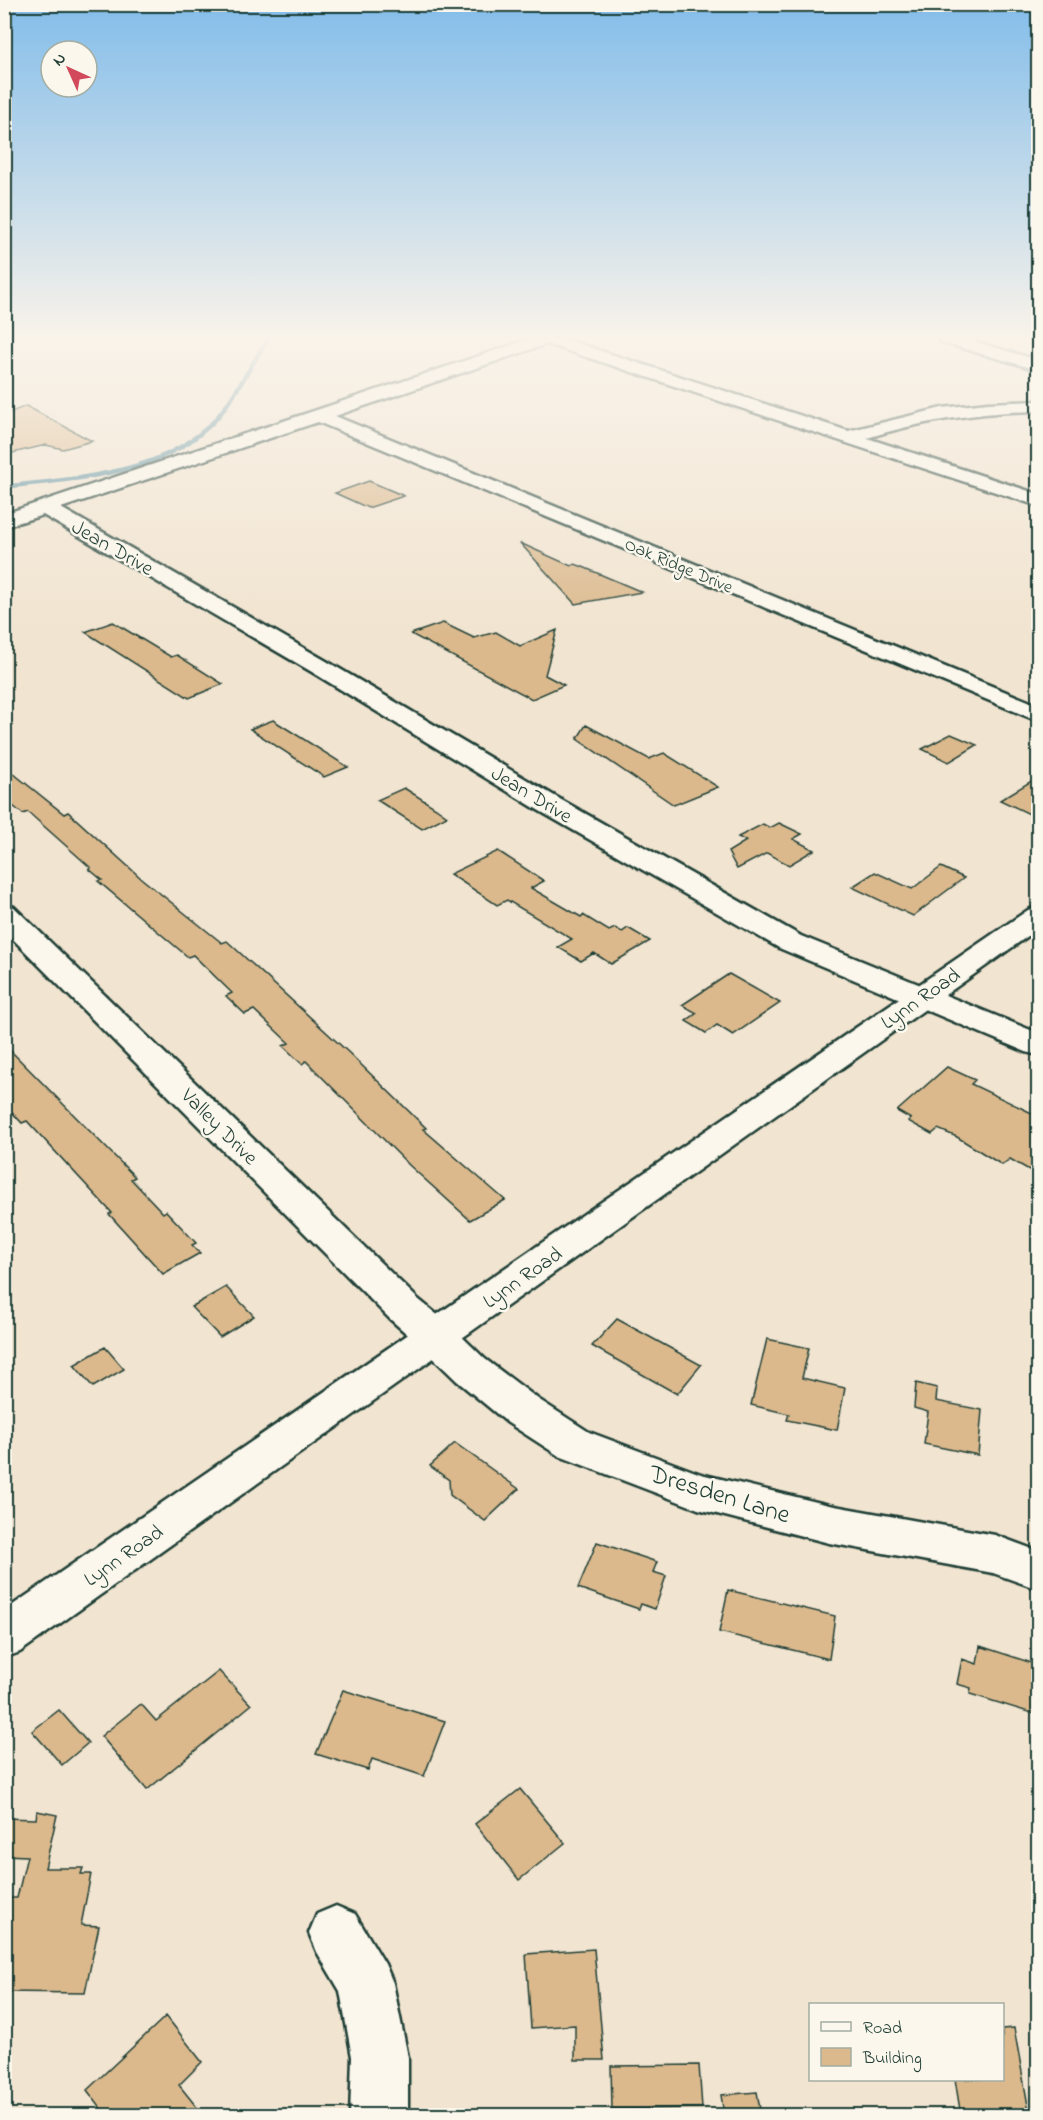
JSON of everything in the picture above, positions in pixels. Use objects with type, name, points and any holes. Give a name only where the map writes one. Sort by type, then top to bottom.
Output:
[{"type":"street","points":[[4,521],[253,438]]},
{"type":"street","name":"Oak Ridge Drive","points":[[372,438],[1038,714]]},
{"type":"street","points":[[855,438],[1038,500]]},
{"type":"street","name":"Jean Drive","points":[[44,507],[320,667],[548,804],[790,942],[1038,1045]]},
{"type":"street","name":"Valley Drive","points":[[4,913],[404,1309],[437,1337]]},
{"type":"street","name":"Lynn Road","points":[[4,1637],[1038,916]]},
{"type":"street","name":"Dresden Lane","points":[[437,1337],[471,1370],[523,1411],[574,1444],[698,1491],[829,1524],[995,1554],[1038,1570]]},
{"type":"street","points":[[336,1933],[366,1983],[380,2057],[379,2115]]},
{"type":"building","points":[[4,438],[86,438],[92,441],[63,449],[46,445],[4,455]]},
{"type":"building","points":[[369,481],[404,496],[368,508],[335,493]]},
{"type":"building","points":[[520,543],[571,566],[575,564],[642,592],[575,604]]},
{"type":"building","points":[[113,622],[171,657],[177,655],[223,684],[189,698],[85,632]]},
{"type":"building","points":[[443,623],[474,638],[496,632],[520,646],[557,630],[545,675],[564,685],[532,699],[411,634]]},
{"type":"building","points":[[273,720],[348,767],[324,777],[250,729]]},
{"type":"building","points":[[586,725],[649,759],[664,753],[718,787],[674,805],[577,739]]},
{"type":"building","points":[[951,734],[977,745],[949,762],[922,749]]},
{"type":"building","points":[[4,766],[64,814],[68,812],[142,879],[222,943],[227,941],[348,1052],[426,1128],[423,1129],[505,1200],[470,1220],[410,1166],[306,1061],[302,1064],[283,1046],[289,1043],[254,1010],[245,1014],[226,996],[232,993],[193,955],[188,957],[98,881],[102,880],[89,869],[91,868],[28,812],[23,814],[4,799]]},
{"type":"building","points":[[1038,777],[1038,818],[1000,800]]},
{"type":"building","points":[[404,788],[447,816],[422,829],[377,800]]},
{"type":"building","points":[[779,823],[802,834],[793,839],[814,850],[789,865],[767,853],[737,869],[728,852],[746,841],[738,837],[763,824],[770,828]]},
{"type":"building","points":[[498,851],[544,881],[531,888],[609,931],[615,928],[622,932],[628,928],[650,941],[611,964],[594,953],[581,961],[558,947],[572,939],[507,900],[497,905],[450,874]]},
{"type":"building","points":[[941,867],[964,878],[913,916],[852,887],[875,872],[912,889]]},
{"type":"building","points":[[729,974],[780,1003],[733,1035],[717,1025],[706,1033],[686,1021],[697,1013],[682,1005]]},
{"type":"building","points":[[4,1044],[135,1177],[131,1179],[163,1213],[166,1211],[183,1229],[196,1243],[192,1245],[200,1253],[163,1274],[109,1214],[112,1213],[27,1121],[22,1123],[4,1104]]},
{"type":"building","points":[[947,1067],[975,1080],[971,1084],[1038,1116],[1038,1175],[1010,1159],[1002,1165],[957,1137],[938,1129],[932,1134],[908,1121],[911,1119],[897,1111]]},
{"type":"building","points":[[226,1287],[254,1316],[220,1337],[191,1307]]},
{"type":"building","points":[[617,1319],[701,1365],[677,1394],[592,1346]]},
{"type":"building","points":[[767,1339],[809,1348],[802,1378],[845,1388],[837,1430],[787,1420],[789,1414],[751,1405]]},
{"type":"building","points":[[105,1347],[124,1369],[93,1387],[74,1365]]},
{"type":"building","points":[[916,1383],[937,1388],[936,1401],[982,1410],[978,1455],[924,1444],[928,1412],[914,1408]]},
{"type":"building","points":[[455,1443],[519,1489],[485,1521],[450,1495],[449,1480],[430,1466]]},
{"type":"building","points":[[597,1542],[657,1562],[653,1572],[666,1576],[655,1609],[641,1604],[639,1609],[578,1588]]},
{"type":"building","points":[[728,1590],[835,1616],[829,1659],[719,1632]]},
{"type":"building","points":[[980,1646],[1038,1665],[1038,1715],[970,1694],[971,1688],[957,1684],[962,1659],[977,1664]]},
{"type":"building","points":[[219,1671],[251,1705],[147,1790],[101,1736],[141,1704],[156,1721]]},
{"type":"building","points":[[343,1690],[445,1721],[424,1776],[372,1759],[368,1770],[316,1754]]},
{"type":"building","points":[[59,1710],[88,1743],[62,1765],[32,1731]]},
{"type":"building","points":[[520,1789],[565,1843],[519,1880],[475,1824]]},
{"type":"building","points":[[37,1811],[57,1815],[45,1868],[83,1868],[81,1874],[91,1874],[81,1925],[99,1926],[85,1993],[4,1992],[4,1898],[17,1898],[27,1856],[4,1855],[4,1818],[36,1819]]},
{"type":"building","points":[[594,1949],[604,2060],[575,2060],[575,2025],[531,2028],[526,1954]]},
{"type":"building","points":[[166,2016],[202,2062],[179,2085],[203,2115],[106,2115],[87,2090]]},
{"type":"building","points":[[1014,2028],[1029,2111],[960,2110],[955,2081],[1004,2081],[1004,2029]]},
{"type":"building","points":[[699,2065],[702,2108],[612,2109],[611,2066]]},
{"type":"building","points":[[757,2092],[761,2115],[724,2115],[721,2095]]},
{"type":"waterway","points":[[4,487],[88,477],[116,471],[170,453],[195,438]]}]
